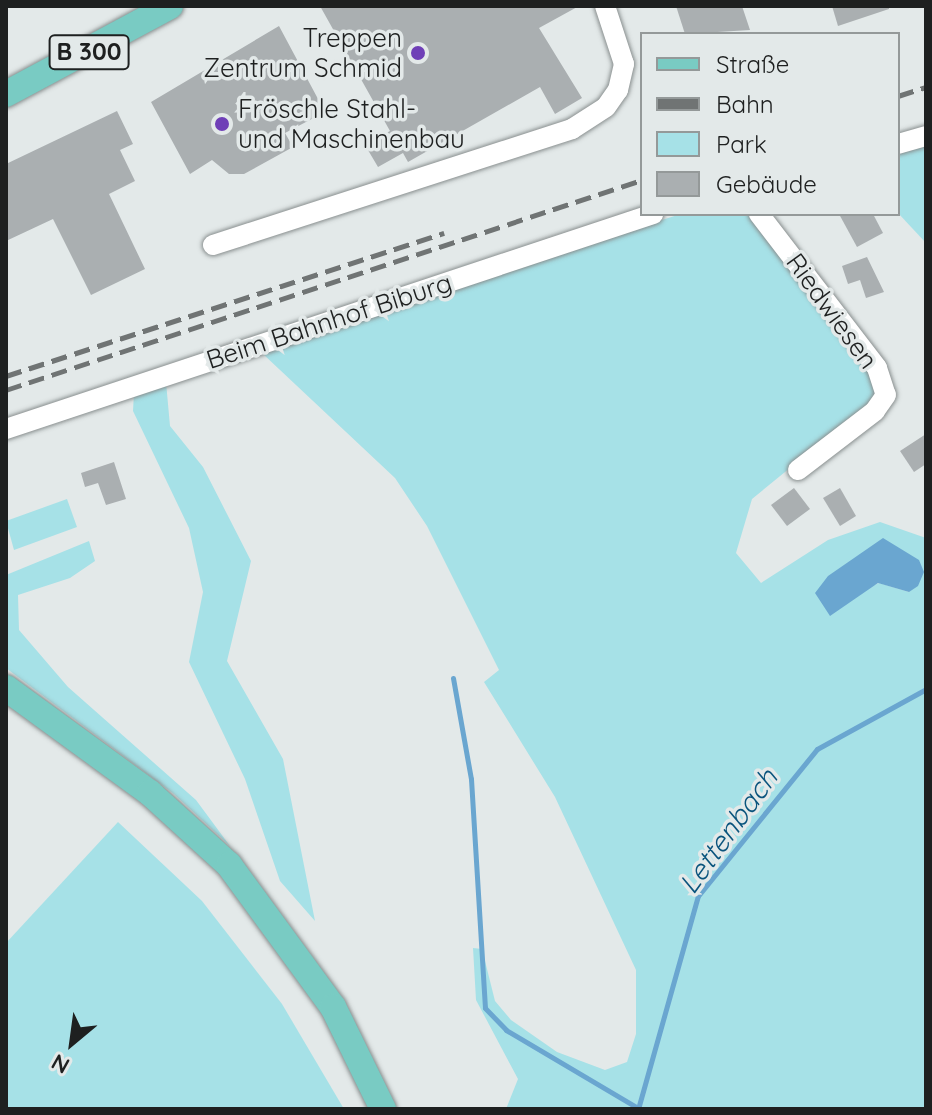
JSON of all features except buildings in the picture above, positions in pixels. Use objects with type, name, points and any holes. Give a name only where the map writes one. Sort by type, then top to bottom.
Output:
[{"type":"main road","name":"B 300","points":[[6,94],[170,6]]},
{"type":"main road","points":[[6,688],[150,793],[229,865],[333,1007],[383,1109]]},
{"type":"street","points":[[213,245],[572,129],[606,107],[618,90],[624,64],[605,6]]},
{"type":"street","points":[[900,143],[926,136]]},
{"type":"street","name":"Beim Bahnhof Biburg","points":[[6,429],[647,216]]},
{"type":"street","name":"Riedwiesen","points":[[761,216],[877,368],[886,395],[875,411],[798,470]]},
{"type":"green space","points":[[926,146],[926,243],[900,215],[900,153]]},
{"type":"green space","points":[[675,216],[751,216],[868,364],[877,397],[752,499],[736,553],[761,583],[828,540],[880,522],[926,538],[926,1109],[506,1109],[518,1079],[476,1000],[473,948],[482,949],[495,1001],[511,1020],[557,1052],[605,1070],[627,1062],[636,1034],[636,970],[555,797],[484,682],[499,670],[427,526],[395,478],[263,354],[310,330]],"holes":[[[919,560],[909,592],[879,583],[859,592]]]},
{"type":"green space","points":[[166,382],[170,426],[203,467],[251,561],[227,661],[283,759],[315,921],[280,881],[245,779],[189,662],[203,592],[189,528],[133,411],[134,393]]},
{"type":"green space","points":[[67,499],[77,527],[14,550],[6,521]]},
{"type":"green space","points":[[89,541],[95,561],[70,578],[18,595],[19,630],[68,687],[196,800],[230,846],[174,794],[6,668],[6,575]]},
{"type":"green space","points":[[118,822],[202,901],[282,1004],[344,1109],[6,1109],[6,943]]},
{"type":"shaded area","points":[[883,538],[919,560],[924,572],[918,586],[909,592],[878,583],[830,616],[815,593],[828,576]]},
{"type":"waterway","points":[[453,678],[471,779],[485,1008],[506,1030],[638,1108]]},
{"type":"waterway","name":"Lettenbach","points":[[638,1109],[698,896],[817,749],[926,689]]},
{"type":"railway","points":[[900,95],[926,87]]},
{"type":"railway","points":[[6,390],[640,181]]},
{"type":"railway","points":[[6,376],[444,233]]},
{"type":"place","name":"Treppen Zentrum Schmid","points":[[418,53]]},
{"type":"place","name":"Fröschle Stahl- und Maschinenbau","points":[[222,124]]}]
